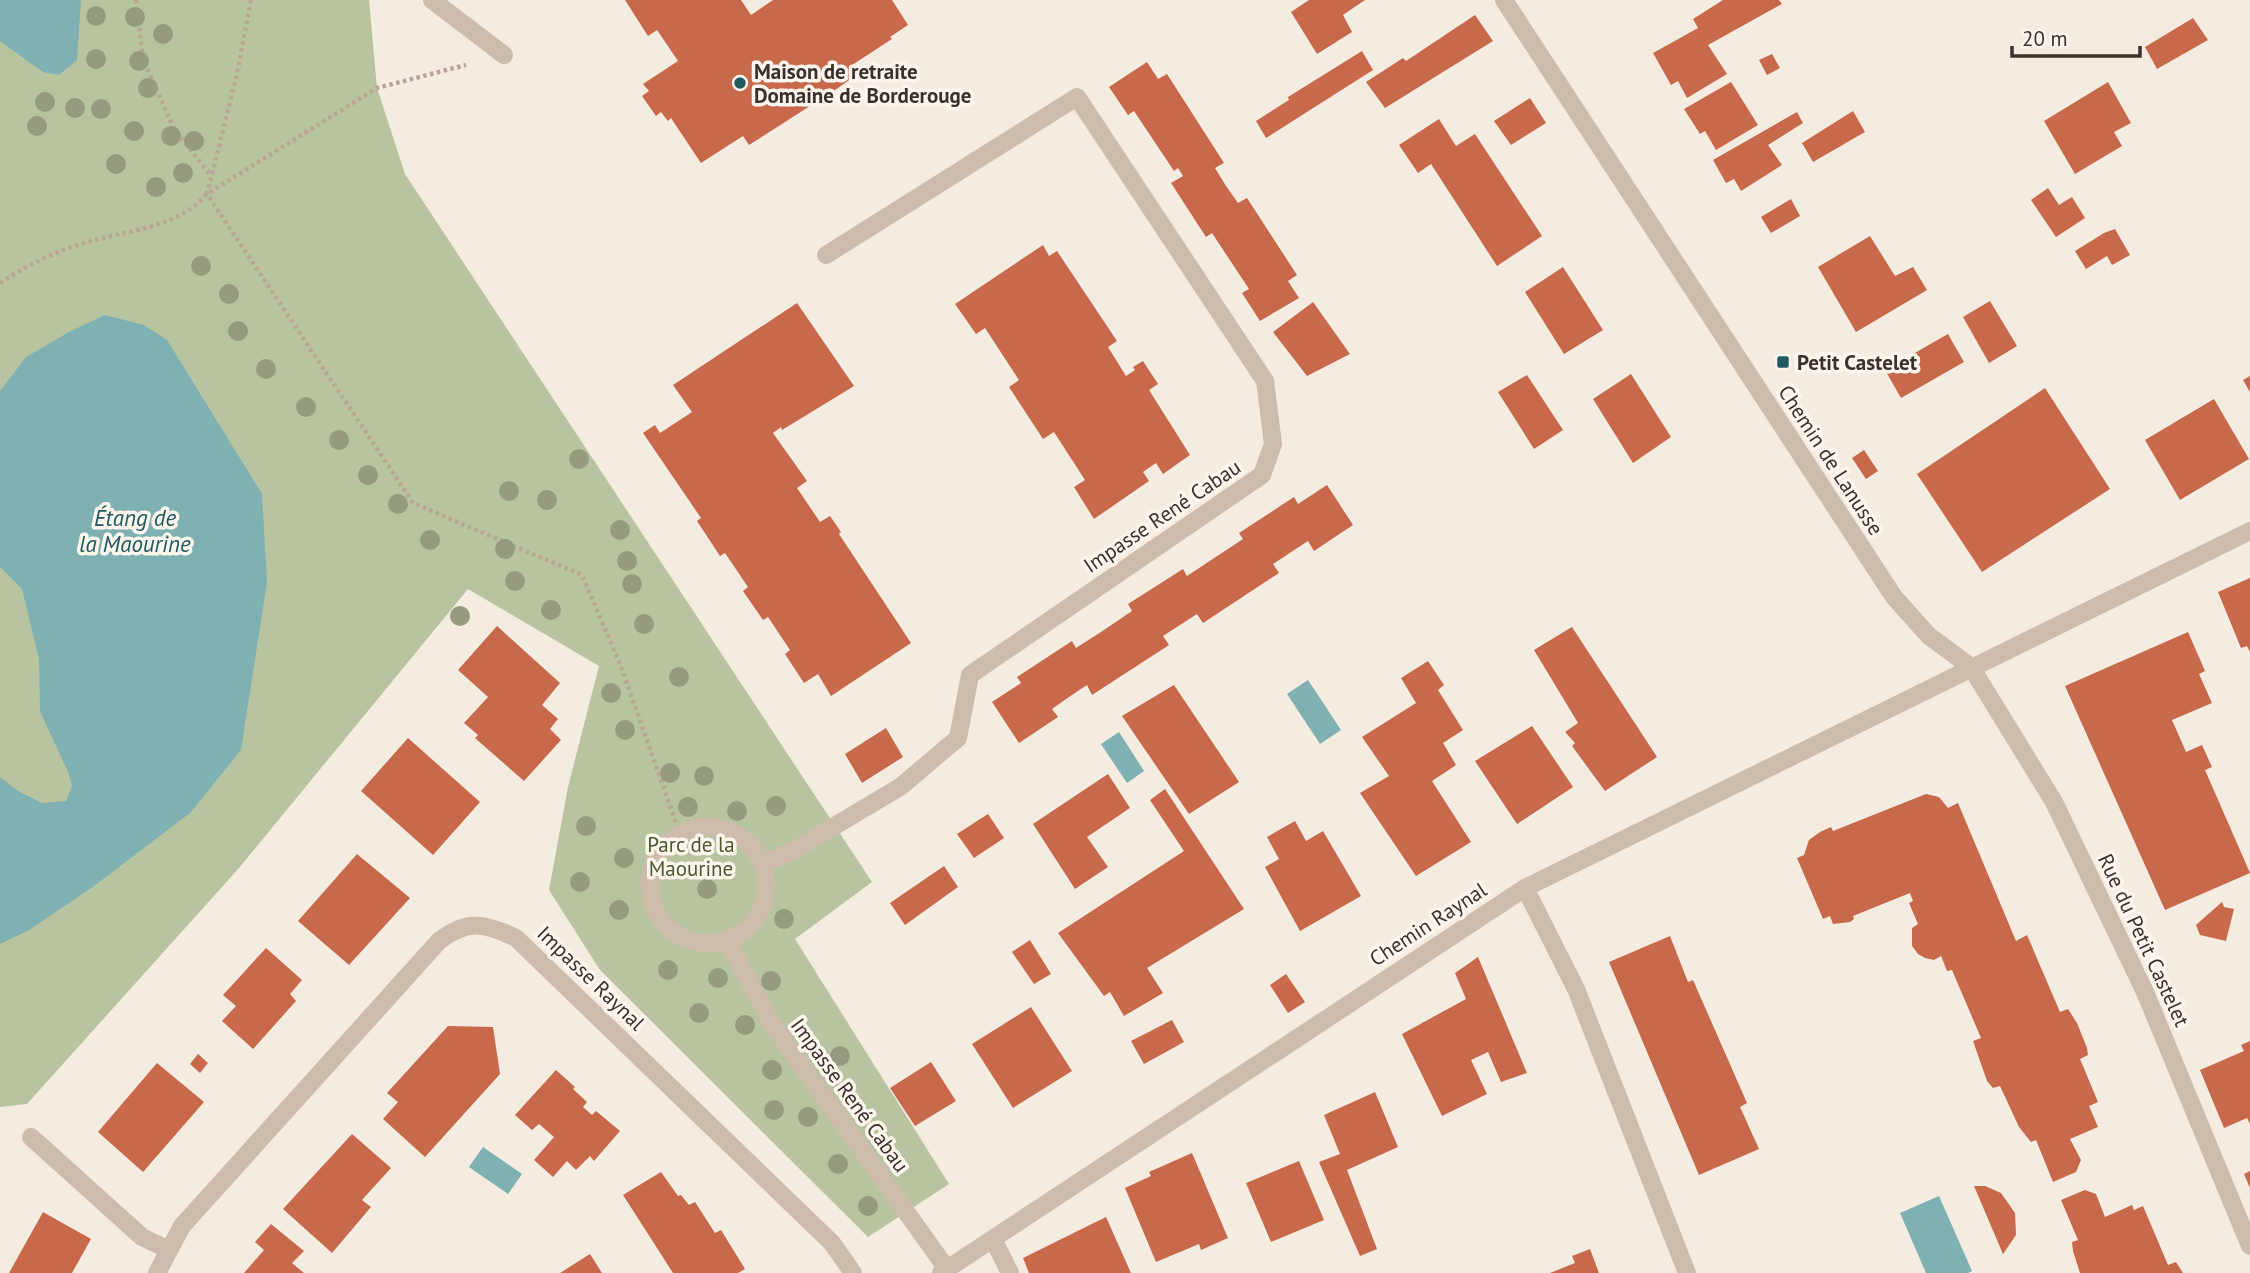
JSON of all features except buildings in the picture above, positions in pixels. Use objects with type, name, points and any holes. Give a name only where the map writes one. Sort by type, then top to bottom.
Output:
[{"type":"street","points":[[432,0],[504,55]]},
{"type":"street","name":"Chemin de Lanusse","points":[[1504,0],[1895,597],[1930,636],[1971,667]]},
{"type":"street","name":"Impasse René Cabau","points":[[763,864],[796,849],[900,787],[958,738],[970,675],[1262,475],[1273,444],[1265,381],[1077,97],[826,255]]},
{"type":"street","points":[[1971,667],[2250,531]]},
{"type":"street","name":"Chemin Raynal","points":[[944,1271],[1525,888],[1971,667]]},
{"type":"street","name":"Rue du Petit Castelet","points":[[1971,667],[2054,802],[2145,992],[2250,1246]]},
{"type":"street","points":[[699,827],[719,828],[738,835],[753,847],[763,864],[766,883],[764,901],[756,918],[744,932],[727,940],[693,942],[663,923],[654,909],[650,874],[656,858],[666,844],[680,834],[699,827]]},
{"type":"street","points":[[1525,888],[1576,989],[1687,1273]]},
{"type":"street","name":"Impasse Raynal","points":[[157,1273],[182,1226],[439,941],[455,929],[473,925],[495,928],[516,938],[832,1243],[852,1273]]},
{"type":"street","name":"Impasse René Cabau","points":[[727,940],[771,1023],[944,1271]]},
{"type":"street","points":[[30,1137],[142,1237],[169,1250]]},
{"type":"street","points":[[993,1238],[1010,1273]]},
{"type":"path","points":[[136,0],[143,58],[173,127],[212,176]]},
{"type":"path","points":[[251,0],[237,74],[207,194],[413,503],[582,575],[620,664],[680,834]]},
{"type":"path","points":[[0,283],[30,264],[86,242],[162,224],[377,88],[504,55]]},
{"type":"green space","name":"Parc de la Maourine","points":[[0,0],[369,0],[377,88],[405,174],[872,882],[795,939],[949,1184],[868,1237],[600,970],[549,890],[568,787],[599,666],[468,589],[239,868],[27,1104],[0,1107]]},
{"type":"water","points":[[0,0],[81,0],[77,60],[59,75],[43,72],[0,41]]},
{"type":"water","name":"Étang de la Maourine","points":[[105,315],[144,325],[167,340],[262,494],[267,582],[241,750],[190,813],[94,886],[29,930],[0,944],[0,777],[18,791],[42,803],[66,801],[72,786],[40,711],[39,659],[22,589],[0,567],[0,391],[26,357]]},
{"type":"water","points":[[1308,680],[1341,730],[1320,744],[1287,694]]},
{"type":"water","points":[[1119,732],[1144,771],[1127,783],[1101,744]]},
{"type":"water","points":[[483,1147],[522,1174],[508,1194],[469,1167]]},
{"type":"water","points":[[1939,1196],[1972,1271],[1968,1273],[1926,1273],[1900,1213]]},
{"type":"place","name":"Maison de retraite Domaine de Borderouge","points":[[740,83]]},
{"type":"place","name":"Petit Castelet","points":[[1783,362]]}]
